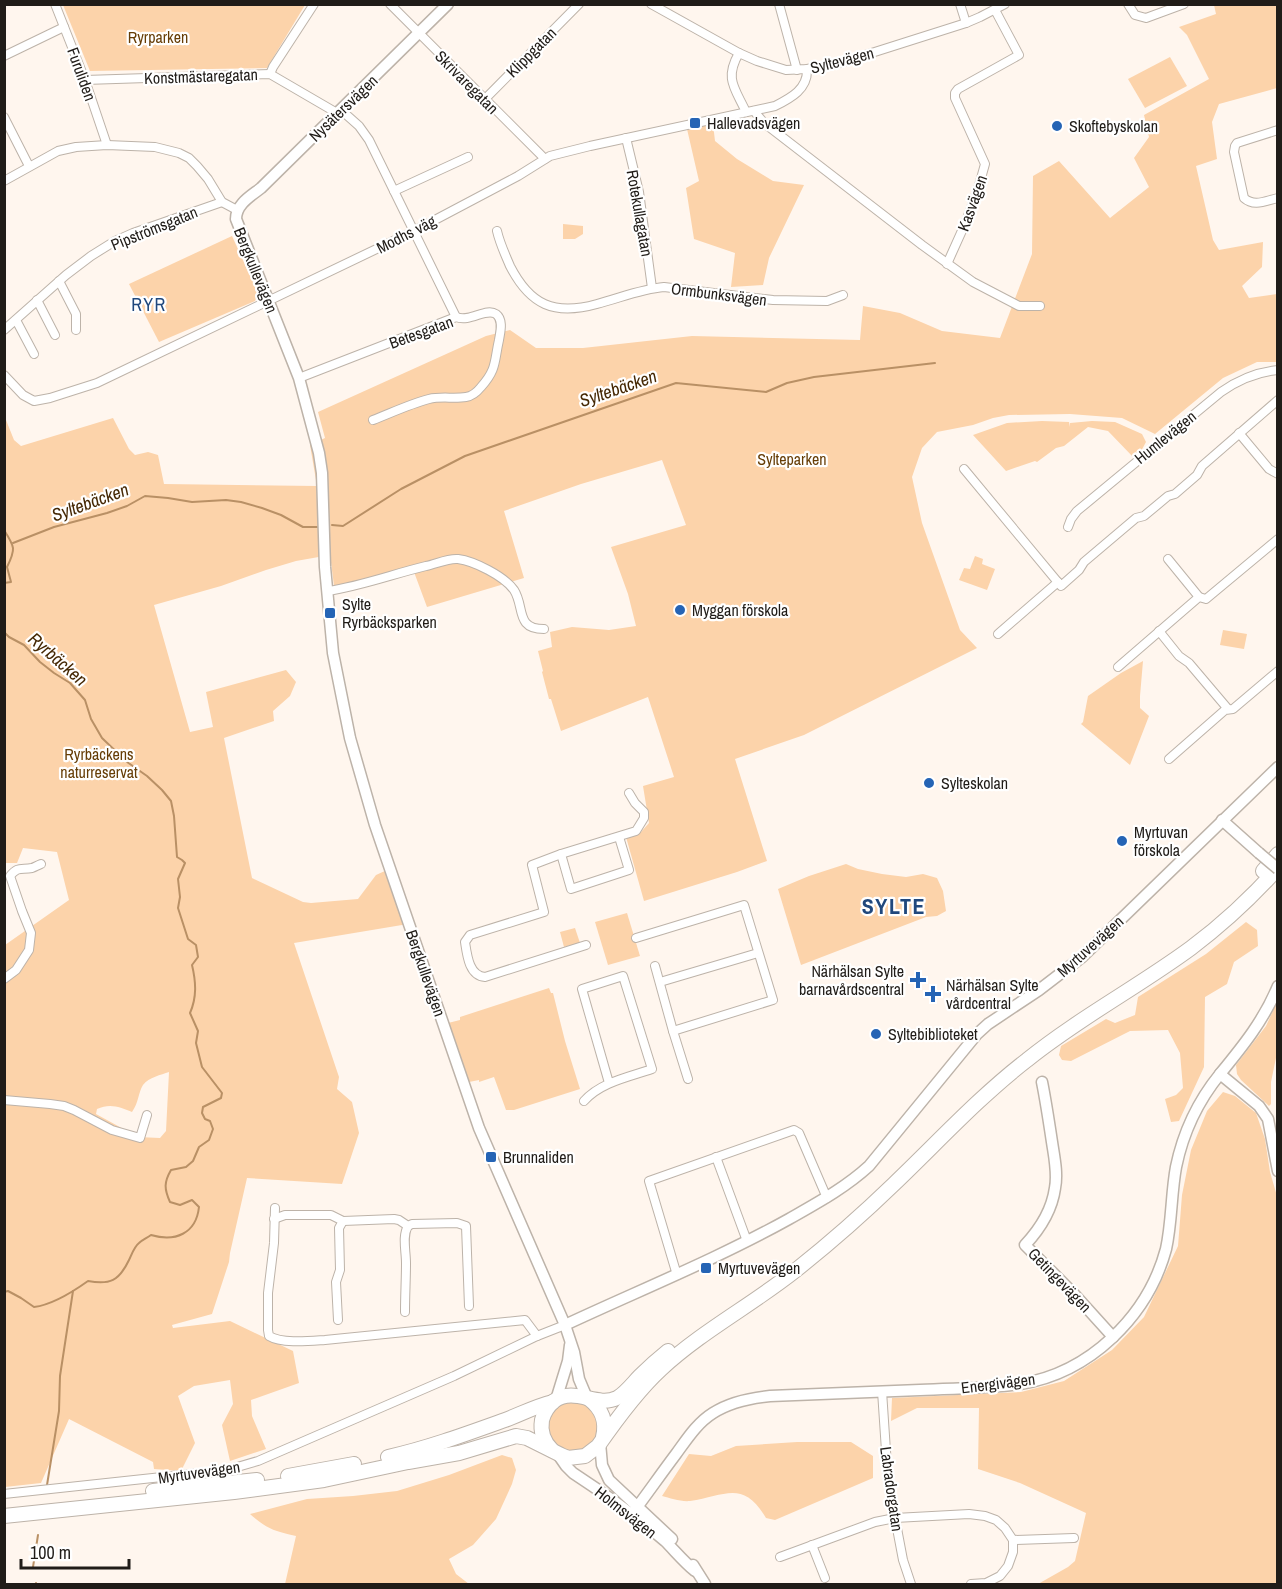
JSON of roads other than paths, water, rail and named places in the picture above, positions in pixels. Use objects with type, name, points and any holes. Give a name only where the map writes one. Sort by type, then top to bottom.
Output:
[{"type":"highway","points":[[4,1508],[278,1478],[362,1463],[450,1440],[512,1418],[566,1395],[606,1401],[619,1397],[676,1344],[789,1264],[845,1217],[992,1077],[1048,1031],[1163,956],[1210,922],[1251,884],[1278,854]]},
{"type":"highway","points":[[4,1516],[234,1492],[324,1480],[459,1453],[516,1436],[527,1438],[568,1458],[581,1457],[592,1452],[646,1384],[662,1368],[795,1271],[843,1232],[998,1084],[1054,1039],[1190,948],[1238,909],[1278,869]]},
{"type":"highway","points":[[588,1398],[599,1408],[603,1416],[605,1425],[601,1441]]},
{"type":"highway","points":[[554,1401],[544,1414],[542,1426],[546,1442],[555,1452]]},
{"type":"street","name":"Furuliden","points":[[55,4],[85,80],[106,145]]},
{"type":"street","name":"Konstmästaregatan","points":[[85,80],[270,74],[314,4]]},
{"type":"street","name":"Skrivaregatan","points":[[390,4],[545,159]]},
{"type":"street","name":"Nysätersvägen","points":[[237,210],[448,4]]},
{"type":"street","name":"Klippgatan","points":[[484,100],[579,4]]},
{"type":"street","name":"Syltevägen","points":[[651,4],[757,62],[797,70],[840,63],[966,23],[1005,4]]},
{"type":"street","points":[[779,4],[797,70]]},
{"type":"street","points":[[960,4],[966,23]]},
{"type":"street","points":[[1128,4],[1135,15],[1146,18],[1184,4]]},
{"type":"street","name":"Kasvägen","points":[[947,264],[965,224],[986,164],[955,98],[955,93],[958,89],[1019,55],[995,10]]},
{"type":"street","points":[[4,56],[64,27]]},
{"type":"street","points":[[739,53],[733,63],[732,81],[750,112],[947,264],[978,285],[1019,306],[1040,306]]},
{"type":"street","name":"Modhs väg","points":[[4,375],[28,399],[34,401],[97,382],[414,231],[558,153],[775,106],[799,92],[807,76],[807,69]]},
{"type":"street","points":[[270,74],[339,111],[359,126],[369,140],[456,317]]},
{"type":"street","points":[[4,117],[29,166]]},
{"type":"street","points":[[1278,130],[1237,143],[1234,147],[1244,198],[1255,204],[1278,198]]},
{"type":"street","name":"Rotekullagatan","points":[[626,138],[639,192],[652,288]]},
{"type":"street","name":"Bergkullevägen","points":[[4,182],[58,151],[106,145],[155,147],[189,158],[208,179],[222,202],[237,210],[238,227],[300,378],[318,446],[322,473],[325,567],[333,653],[350,738],[375,825],[479,1128],[566,1325],[579,1379],[588,1398]]},
{"type":"street","points":[[394,191],[468,157]]},
{"type":"street","name":"Pipströmsgatan","points":[[4,330],[59,281],[91,256],[114,242],[133,233],[222,202]]},
{"type":"street","name":"Ormbunksvägen","points":[[497,231],[501,246],[522,287],[531,296],[555,308],[578,308],[652,288],[674,288],[773,300],[827,301],[843,296]]},
{"type":"street","points":[[59,281],[76,314],[76,330]]},
{"type":"street","points":[[37,300],[55,335]]},
{"type":"street","name":"Betesgatan","points":[[300,378],[456,317],[465,319],[484,313],[496,314],[499,318],[500,331],[495,366],[493,372],[476,393],[469,396],[430,399],[373,420]]},
{"type":"street","points":[[16,320],[34,354]]},
{"type":"street","name":"Humlevägen","points":[[1068,527],[1077,511],[1221,392],[1248,376],[1278,370]]},
{"type":"street","points":[[964,470],[1061,586],[1079,570],[1084,562],[1136,518],[1144,516],[1168,496],[1175,494],[1197,475],[1202,466],[1277,400]]},
{"type":"street","points":[[1239,433],[1269,469],[1278,474]]},
{"type":"street","points":[[1168,559],[1199,597],[1206,599],[1278,539]]},
{"type":"street","points":[[328,591],[455,559],[479,566],[506,582],[517,597],[524,622],[534,629],[544,629]]},
{"type":"street","points":[[998,634],[1058,582]]},
{"type":"street","points":[[1118,667],[1199,597]]},
{"type":"street","points":[[1159,631],[1228,709]]},
{"type":"street","points":[[1169,759],[1225,710],[1233,709],[1278,670]]},
{"type":"street","name":"Myrtuvevägen","points":[[4,1494],[227,1470],[258,1461],[454,1376],[537,1336],[677,1275],[827,1198],[869,1166],[977,1034],[1082,957],[1278,767]]},
{"type":"street","points":[[586,945],[480,977],[472,970],[465,942],[470,935],[544,912],[532,865],[636,831],[644,818],[644,812],[629,793]]},
{"type":"street","points":[[1222,820],[1278,869]]},
{"type":"street","points":[[561,854],[571,888],[629,870],[619,837]]},
{"type":"street","points":[[4,980],[16,970],[29,950],[31,933],[10,876],[21,868],[32,868],[41,864]]},
{"type":"street","points":[[636,938],[744,905],[773,1000],[673,1031]]},
{"type":"street","points":[[660,982],[758,953]]},
{"type":"street","points":[[655,966],[688,1079]]},
{"type":"street","points":[[584,1101],[609,1083],[651,1069],[623,976],[582,989],[609,1083]]},
{"type":"street","name":"Energivägen","points":[[635,1510],[689,1436],[707,1418],[726,1406],[752,1398],[770,1396],[985,1388],[1022,1383],[1072,1366],[1094,1353],[1125,1325],[1150,1289],[1166,1249],[1176,1168],[1189,1124],[1209,1087],[1248,1040],[1262,1019],[1278,986]]},
{"type":"street","points":[[1220,1074],[1259,1106],[1268,1119],[1278,1171]]},
{"type":"street","name":"Getingevägen","points":[[1042,1082],[1054,1153],[1056,1187],[1047,1215],[1025,1245],[1075,1294],[1113,1337]]},
{"type":"street","points":[[4,1100],[64,1106],[112,1130],[140,1138],[147,1115]]},
{"type":"street","points":[[677,1275],[649,1181],[794,1130],[799,1133],[827,1198]]},
{"type":"street","points":[[716,1157],[747,1241]]},
{"type":"street","points":[[274,1208],[274,1243],[268,1293],[268,1330],[269,1336],[275,1340],[325,1340],[525,1320],[537,1336]]},
{"type":"street","points":[[274,1219],[285,1215],[331,1215],[343,1221],[394,1219],[408,1226]]},
{"type":"street","points":[[338,1320],[336,1282],[340,1270],[339,1228],[343,1221]]},
{"type":"street","points":[[405,1312],[405,1233],[408,1226],[412,1224],[457,1223],[466,1226],[469,1306]]},
{"type":"street","name":"Bergkullevägen","points":[[554,1401],[568,1361],[571,1342]]},
{"type":"street","name":"Labradorgatan","points":[[882,1391],[888,1481],[903,1560],[911,1584]]},
{"type":"street","name":"Holmsvägen","points":[[601,1441],[601,1458],[606,1476],[705,1584]]},
{"type":"street","name":"Holmsvägen","points":[[555,1452],[573,1473],[608,1496],[635,1510]]},
{"type":"street","points":[[780,1557],[875,1522],[895,1518],[969,1514],[986,1516],[996,1520],[1005,1528],[1013,1540],[1013,1552],[1008,1566],[1000,1576],[986,1583],[971,1584]]},
{"type":"street","points":[[1013,1540],[1074,1538]]},
{"type":"street","points":[[812,1545],[825,1578]]},
{"type":"waterway","name":"Syltebäcken","points":[[332,525],[343,526],[401,489],[465,456],[676,383],[766,392],[787,383],[814,377],[935,363]]},
{"type":"waterway","name":"Syltebäcken","points":[[13,543],[54,527],[127,506],[145,496],[192,502],[226,500],[241,502],[281,515],[303,527],[317,527]]},
{"type":"waterway","name":"Ryrbäcken","points":[[4,530],[13,548],[7,567],[11,582],[4,583]]},
{"type":"waterway","name":"Ryrbäcken","points":[[4,632],[24,645],[40,662],[70,683],[85,700],[91,719],[102,738],[127,762],[147,776],[171,801],[177,857],[185,863],[178,879],[180,897],[178,908],[188,939],[196,945],[198,957],[192,965],[195,989],[190,1013],[198,1031],[196,1043],[202,1067],[222,1093],[221,1098],[203,1107],[202,1113],[205,1119],[210,1121],[213,1129],[209,1140],[199,1147],[193,1161],[186,1167],[171,1170],[166,1182],[170,1202],[180,1205],[192,1200],[199,1207],[194,1224],[189,1230],[176,1236],[151,1235],[137,1245],[121,1273],[113,1280],[88,1281],[48,1304],[34,1307],[8,1291],[4,1292]]},
{"type":"waterway","points":[[47,1485],[59,1411],[60,1376],[73,1291]]},
{"type":"waterway","points":[[33,1567],[38,1535]]},
{"type":"place","name":"Hallevadsvägen","points":[[695,123]]},
{"type":"place","name":"Skoftebyskolan","points":[[1057,126]]},
{"type":"place","name":"Myggan förskola","points":[[680,610]]},
{"type":"place","name":"Sylte Ryrbäcksparken","points":[[330,613]]},
{"type":"place","name":"Sylteskolan","points":[[929,783]]},
{"type":"place","name":"Myrtuvan förskola","points":[[1122,841]]},
{"type":"place","name":"Närhälsan Sylte barnavårdscentral","points":[[918,980]]},
{"type":"place","name":"Närhälsan Sylte vårdcentral","points":[[933,994]]},
{"type":"place","name":"Syltebiblioteket","points":[[876,1034]]},
{"type":"place","name":"Brunnaliden","points":[[491,1157]]},
{"type":"place","name":"Myrtuvevägen","points":[[706,1268]]},
{"type":"district","name":"RYR","points":[[149,304]]},
{"type":"district","name":"SYLTE","points":[[894,906]]},
{"type":"park label","name":"Ryrparken","points":[[158,37]]},
{"type":"park label","name":"Sylteparken","points":[[792,459]]},
{"type":"park label","name":"Ryrbäckens naturreservat","points":[[99,763]]}]
